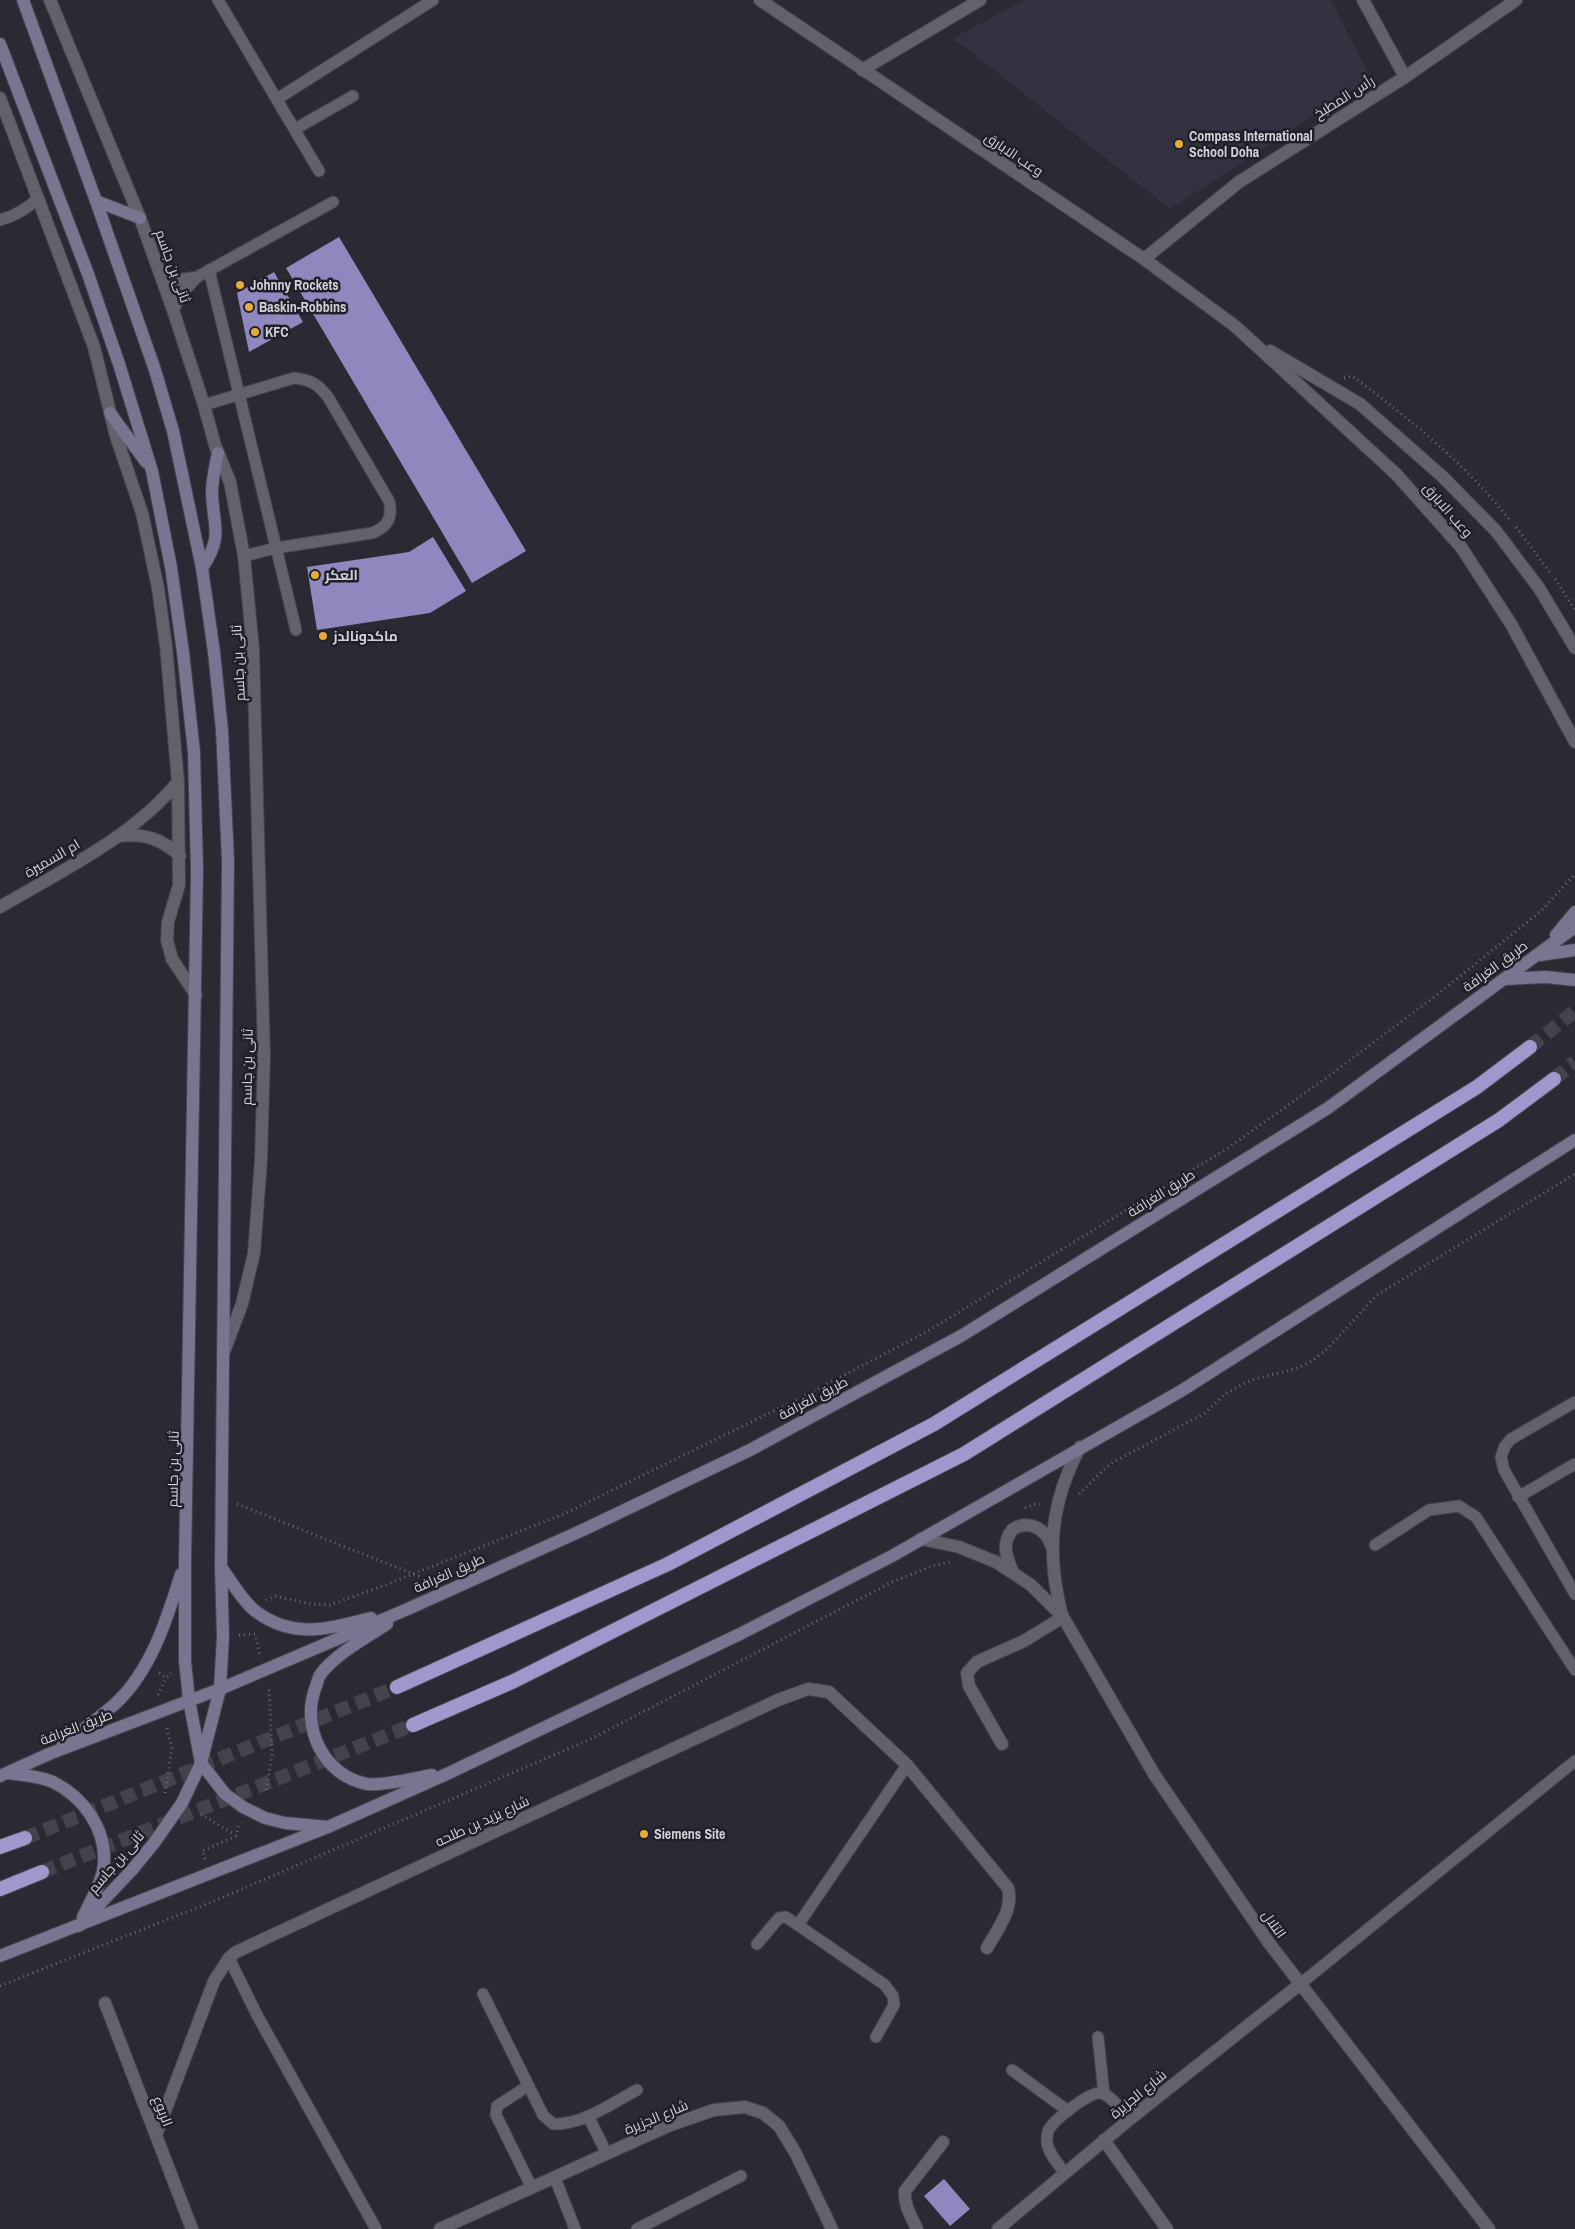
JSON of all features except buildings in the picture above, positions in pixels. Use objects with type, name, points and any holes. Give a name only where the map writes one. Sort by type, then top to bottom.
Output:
[{"type":"highway","points":[[397,1687],[668,1564],[934,1424],[1477,1087],[1530,1047]]},
{"type":"highway","points":[[413,1725],[514,1680],[964,1454],[1499,1120],[1554,1079]]},
{"type":"highway","points":[[0,1847],[25,1838]]},
{"type":"highway","points":[[0,1889],[42,1872]]},
{"type":"main road","name":"ثانى بن جاسم","points":[[24,0],[155,370],[173,431],[202,568],[214,652],[222,730],[228,861],[220,1568],[223,1636],[220,1689],[201,1763],[182,1803],[132,1870],[79,1926]]},
{"type":"main road","name":"ثانى بن جاسم","points":[[0,44],[88,274],[119,364],[152,471],[171,567],[194,752],[197,871],[196,995],[191,1143],[188,1492],[184,1661],[189,1700],[201,1763],[225,1794],[243,1807],[265,1818],[284,1823],[328,1827]]},
{"type":"main road","points":[[96,201],[140,218]]},
{"type":"main road","points":[[110,414],[152,471]]},
{"type":"main road","points":[[202,568],[211,554],[216,536],[212,494],[213,472],[218,453]]},
{"type":"main road","points":[[1538,955],[1575,912]]},
{"type":"main road","name":"طريق الغرافة","points":[[4,1774],[49,1754],[220,1689],[410,1608],[750,1450],[961,1336],[1328,1108],[1575,927]]},
{"type":"main road","points":[[1538,955],[1575,950]]},
{"type":"main road","points":[[1506,979],[1546,977],[1575,980]]},
{"type":"main road","points":[[0,1956],[328,1827],[449,1773],[740,1634],[921,1539],[1181,1391],[1575,1140]]},
{"type":"main road","points":[[49,1754],[117,1702],[137,1678],[154,1647],[168,1615],[185,1562]]},
{"type":"main road","points":[[220,1568],[253,1609],[285,1628],[300,1630],[328,1629],[410,1608]]},
{"type":"main road","points":[[410,1608],[338,1657],[320,1675],[312,1698],[310,1718],[313,1734],[330,1764],[348,1777],[368,1784],[449,1773]]},
{"type":"main road","points":[[4,1774],[52,1781],[78,1800],[97,1823],[102,1838],[104,1864],[100,1880],[79,1926]]},
{"type":"street","name":"ثانى بن جاسم","points":[[50,0],[140,218],[173,310],[218,453],[230,482],[244,556],[254,677],[264,1055],[261,1160],[254,1253],[242,1304],[223,1354]]},
{"type":"street","points":[[55,12],[62,0]]},
{"type":"street","name":"وعب الابارق","points":[[760,0],[1144,260],[1235,326],[1396,474],[1461,547],[1511,624],[1575,742]]},
{"type":"street","points":[[862,70],[980,0]]},
{"type":"street","points":[[1363,0],[1405,77]]},
{"type":"street","name":"رأس المطبخ","points":[[1144,260],[1239,182],[1405,77],[1516,0]]},
{"type":"street","points":[[0,98],[94,347],[122,457],[140,501],[158,588],[174,715],[180,856],[179,885],[168,922],[167,940],[172,959],[196,995]]},
{"type":"street","name":"وعب الابارق","points":[[1248,338],[1360,404],[1443,477],[1496,531],[1539,588],[1575,648]]},
{"type":"street","name":"ام السميرة","points":[[0,907],[120,836],[151,811],[178,782]]},
{"type":"street","points":[[120,836],[146,836],[170,847],[180,856]]},
{"type":"street","points":[[1063,1617],[1053,1571],[1052,1547],[1057,1506],[1070,1466],[1080,1447]]},
{"type":"street","points":[[1013,1572],[1005,1551],[1005,1543],[1013,1530],[1027,1524],[1034,1526],[1046,1535],[1052,1547]]},
{"type":"street","points":[[921,1539],[959,1547],[978,1554],[1013,1572],[1031,1585],[1063,1617]]},
{"type":"street","points":[[1002,1744],[969,1686],[967,1673],[976,1662],[1024,1641],[1063,1617]]},
{"type":"street","name":"التلال","points":[[1063,1617],[1154,1774],[1299,1985],[1489,2229]]},
{"type":"street","name":"شارع يزيد بن طلحه","points":[[156,2135],[214,1982],[229,1958],[258,1942],[796,1692],[808,1689],[829,1692],[907,1765],[1008,1888],[1010,1895],[1007,1910],[986,1948]]},
{"type":"street","name":"شارع الجزيرة","points":[[998,2229],[1104,2140],[1299,1985]]},
{"type":"street","name":"الربوع","points":[[105,2003],[192,2229]]},
{"type":"street","name":"شارع الجزيرة","points":[[440,2229],[668,2126],[714,2110],[746,2107],[772,2119],[787,2138],[832,2229]]},
{"type":"street","points":[[1104,2140],[1167,2229]]},
{"type":"street","points":[[917,2229],[904,2200],[905,2191],[943,2142]]},
{"type":"lane","points":[[218,0],[319,171]]},
{"type":"lane","points":[[277,99],[433,0]]},
{"type":"lane","points":[[295,129],[353,96]]},
{"type":"lane","points":[[0,220],[17,214],[29,207],[38,198]]},
{"type":"lane","points":[[173,310],[183,292],[197,277],[332,202]]},
{"type":"lane","points":[[209,270],[296,630]]},
{"type":"lane","points":[[161,277],[178,280],[197,277]]},
{"type":"lane","points":[[204,405],[294,378],[308,379],[320,386],[389,501],[392,511],[389,521],[382,529],[372,533],[276,548],[244,556]]},
{"type":"lane","points":[[1575,1402],[1511,1439],[1505,1446],[1501,1457],[1504,1470],[1518,1497],[1575,1594]]},
{"type":"lane","points":[[1518,1497],[1575,1464]]},
{"type":"lane","points":[[1375,1545],[1429,1510],[1459,1506],[1476,1517],[1575,1670]]},
{"type":"lane","points":[[1299,1985],[1575,1761]]},
{"type":"lane","points":[[798,1925],[907,1765]]},
{"type":"lane","points":[[757,1944],[778,1918],[786,1917],[885,1985],[894,1996],[894,2005],[876,2037]]},
{"type":"lane","points":[[229,1958],[257,2015],[376,2229]]},
{"type":"lane","points":[[482,1994],[543,2115],[553,2124],[564,2124],[588,2116],[637,2090]]},
{"type":"lane","points":[[1098,2037],[1104,2094]]},
{"type":"lane","points":[[1012,2070],[1068,2111]]},
{"type":"lane","points":[[528,2086],[497,2106],[496,2115],[532,2188]]},
{"type":"lane","points":[[1065,2173],[1052,2156],[1047,2143],[1048,2131],[1068,2111],[1090,2095],[1098,2092],[1104,2094],[1130,2119]]},
{"type":"lane","points":[[588,2116],[607,2154]]},
{"type":"lane","points":[[638,2229],[741,2176]]},
{"type":"lane","points":[[555,2178],[576,2229]]},
{"type":"path","points":[[253,1609],[276,1596],[311,1604],[330,1605],[566,1513],[682,1457],[928,1331],[1228,1148],[1326,1078],[1438,994],[1541,912],[1575,874]]},
{"type":"path","points":[[1017,1510],[1036,1504],[1057,1506],[1074,1501],[1083,1488],[1110,1464],[1205,1413],[1225,1394],[1241,1384],[1298,1368],[1312,1361],[1328,1348],[1377,1294],[1575,1174]]},
{"type":"path","points":[[222,1498],[452,1589]]},
{"type":"path","points":[[0,1986],[220,1899],[591,1739],[892,1582],[932,1566],[978,1554]]},
{"type":"path","points":[[244,1634],[255,1634],[261,1660]]},
{"type":"path","points":[[160,1703],[157,1694],[166,1678]]},
{"type":"path","points":[[266,1790],[272,1755],[269,1687]]},
{"type":"path","points":[[165,1793],[172,1748],[166,1724]]},
{"type":"path","points":[[236,1836],[243,1807]]},
{"type":"path","points":[[201,1814],[236,1836]]},
{"type":"path","points":[[206,1864],[202,1851],[236,1836]]},
{"type":"shaded area","name":"Compass International School Doha","points":[[1024,0],[1331,0],[1371,79],[1170,209],[953,38]]},
{"type":"tunnel","points":[[1530,1047],[1575,1011]]},
{"type":"tunnel","points":[[1554,1079],[1575,1062]]},
{"type":"tunnel","points":[[25,1838],[397,1687]]},
{"type":"tunnel","points":[[42,1872],[413,1725]]},
{"type":"place","name":"Compass International School Doha","points":[[1179,144]]},
{"type":"place","name":"Johnny Rockets","points":[[240,285]]},
{"type":"place","name":"Baskin-Robbins","points":[[249,307]]},
{"type":"place","name":"KFC","points":[[255,332]]},
{"type":"place","name":"العكر","points":[[315,575]]},
{"type":"place","name":"ماكدونالدز","points":[[323,636]]},
{"type":"place","name":"Siemens Site","points":[[644,1834]]}]
